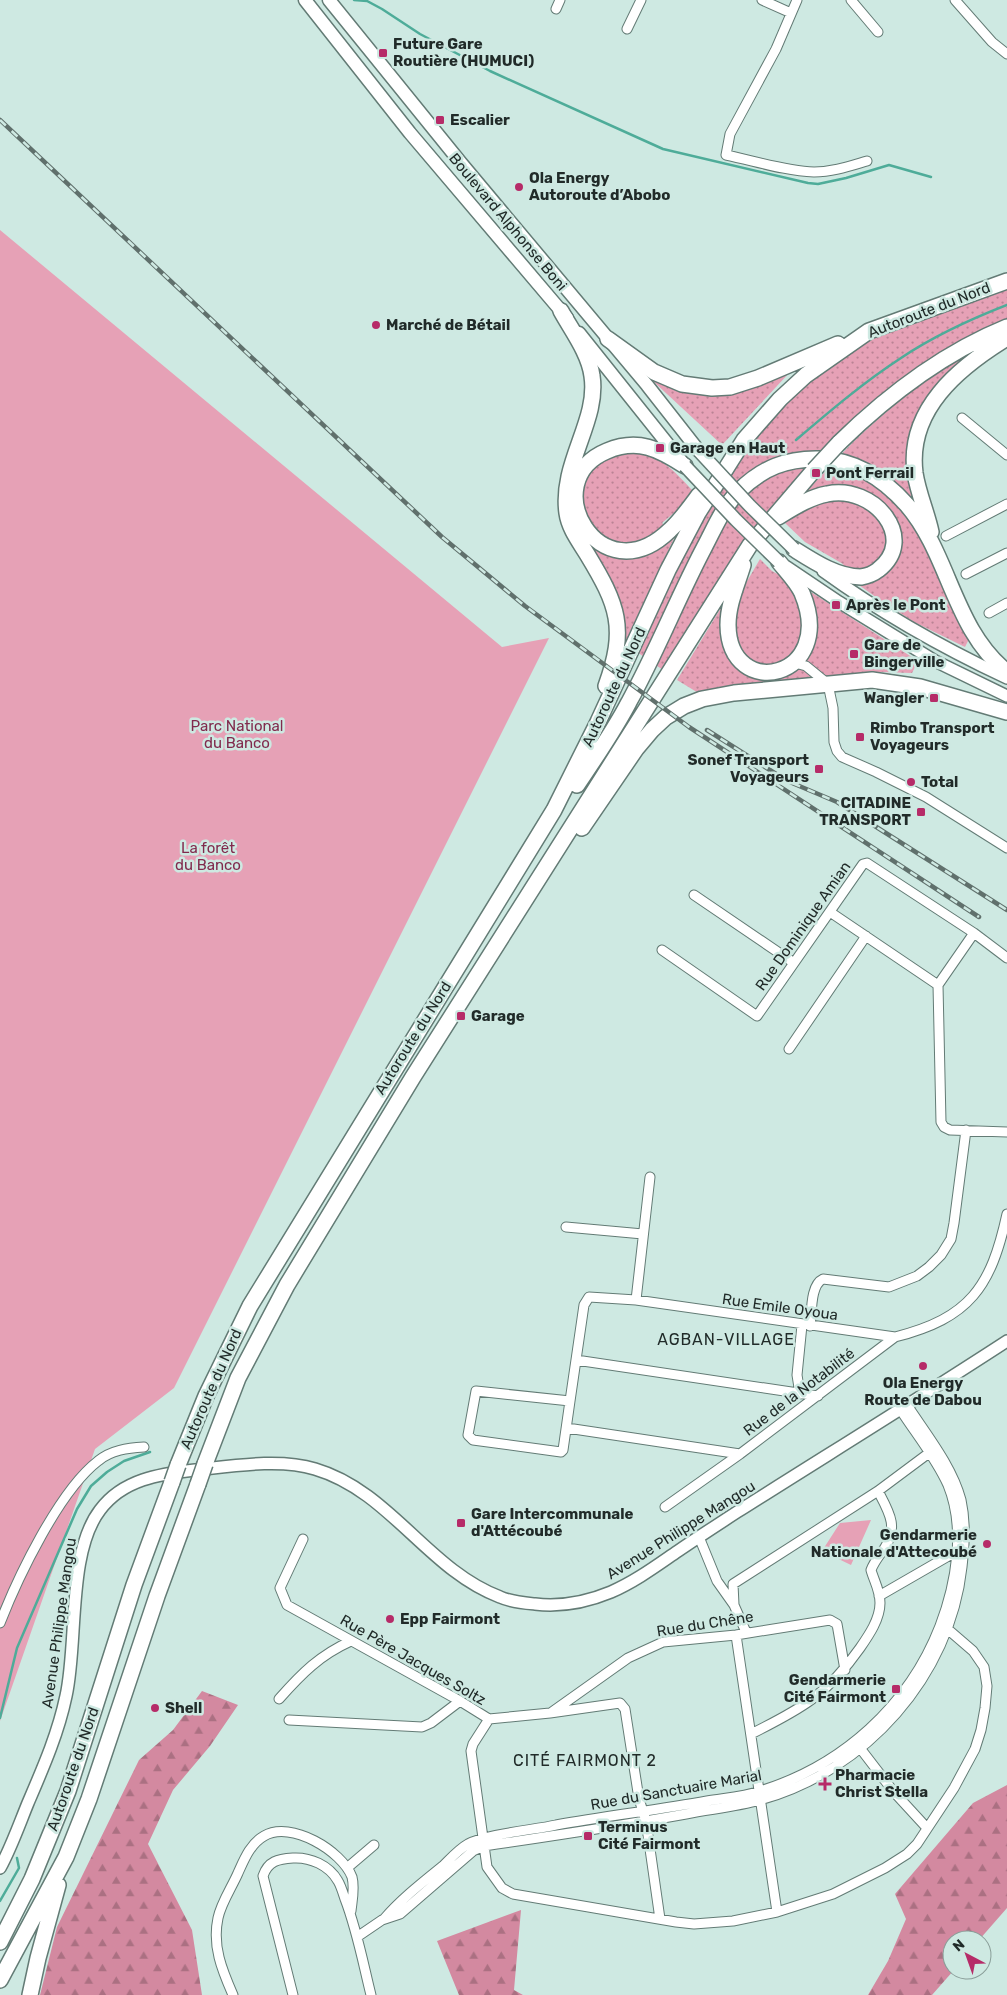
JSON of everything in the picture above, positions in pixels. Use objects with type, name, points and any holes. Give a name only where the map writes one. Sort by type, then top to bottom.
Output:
[{"type":"highway","name":"Autoroute du Nord","points":[[0,1942],[32,1879],[68,1791],[134,1585],[178,1466],[210,1388],[250,1306],[554,810],[598,722],[668,570],[698,513],[744,440],[780,399],[806,375],[869,331],[1007,281]]},
{"type":"highway","points":[[561,311],[589,364],[594,388],[590,408],[567,480],[565,498],[567,516],[572,530],[610,594],[616,610],[618,626],[616,654],[599,704],[598,722]]},
{"type":"highway","name":"Autoroute du Nord","points":[[0,1980],[66,1857],[89,1798],[157,1596],[238,1378],[287,1285],[413,1077],[750,545],[766,524],[838,443],[867,415],[935,365],[963,348],[1007,327]]},
{"type":"highway","points":[[608,339],[646,367],[667,378],[682,384],[712,388],[730,387],[758,378],[869,331]]},
{"type":"highway","points":[[935,551],[916,474],[914,456],[920,422],[942,390],[975,360],[1007,338]]},
{"type":"highway","points":[[685,466],[653,448],[628,445],[617,446],[604,452],[586,466],[579,479],[576,505],[580,522],[599,543],[612,549],[627,550],[654,542],[669,532],[681,519],[725,457],[744,440]]},
{"type":"highway","points":[[494,909],[560,813],[629,702],[722,512],[739,491],[754,478],[772,467],[790,460],[826,459],[851,464],[880,480],[907,505],[926,532],[966,622],[977,639],[1007,672]]},
{"type":"highway","points":[[766,524],[813,499],[826,494],[847,492],[859,495],[877,506],[888,520],[893,535],[890,556],[883,566],[874,573],[862,577],[838,572],[794,549]]},
{"type":"highway","points":[[750,545],[729,611],[729,637],[733,649],[746,666],[762,672],[773,673],[782,671],[794,663],[805,649],[809,638],[809,622],[802,593],[779,562]]},
{"type":"highway","points":[[538,881],[571,846],[636,749],[666,717],[684,706],[702,699],[734,693],[858,680],[891,682],[920,687],[1007,712]]},
{"type":"highway","points":[[30,1995],[38,1958],[66,1857]]},
{"type":"main road","name":"Boulevard Alphonse Boni","points":[[305,0],[410,133],[561,311],[685,466],[779,562]]},
{"type":"main road","name":"Boulevard Alphonse Boni","points":[[329,0],[384,70],[698,450],[750,506],[794,549]]},
{"type":"street","points":[[556,9],[560,0]]},
{"type":"street","points":[[627,29],[641,0]]},
{"type":"street","points":[[762,0],[792,13]]},
{"type":"street","points":[[797,0],[776,49],[730,134],[726,154],[798,171],[816,172],[839,169],[867,161]]},
{"type":"street","points":[[852,0],[878,32]]},
{"type":"street","points":[[955,0],[992,42],[1007,54]]},
{"type":"street","points":[[962,418],[1005,449]]},
{"type":"street","points":[[946,536],[1007,504]]},
{"type":"street","points":[[794,549],[851,591],[948,650],[1007,678]]},
{"type":"street","points":[[966,574],[1007,553]]},
{"type":"street","points":[[779,562],[898,640],[1007,696]]},
{"type":"street","points":[[989,613],[1007,603]]},
{"type":"street","points":[[794,663],[806,666],[828,684],[833,708],[834,742],[837,752],[842,758],[876,772],[926,798],[1007,848]]},
{"type":"street","name":"Rue Dominique Amian","points":[[662,950],[758,1016],[863,864],[867,863],[974,933]]},
{"type":"street","points":[[694,895],[794,963]]},
{"type":"street","points":[[830,912],[938,985]]},
{"type":"street","points":[[1007,958],[974,933],[938,985],[941,1122],[944,1127],[950,1130],[1007,1132]]},
{"type":"street","points":[[789,1049],[866,936]]},
{"type":"street","points":[[800,1394],[796,1375],[815,1287],[820,1281],[823,1279],[889,1287],[917,1276],[941,1255],[950,1239],[954,1223],[966,1130]]},
{"type":"street","points":[[636,1300],[650,1178]]},
{"type":"street","name":"Rue Emile Oyoua","points":[[570,1401],[476,1391],[468,1435],[473,1440],[560,1452],[565,1446],[586,1300],[593,1296],[636,1300],[895,1337],[922,1330],[946,1319],[977,1292],[991,1270],[1000,1246],[1007,1214]]},
{"type":"street","points":[[566,1227],[643,1234]]},
{"type":"street","name":"Rue de la Notabilité","points":[[567,1428],[740,1454],[895,1337]]},
{"type":"street","name":"Avenue Philippe Mangou","points":[[0,1868],[4,1851],[48,1755],[67,1696],[78,1583],[82,1552],[88,1530],[108,1500],[141,1480],[160,1474],[221,1467],[289,1464],[313,1468],[338,1477],[365,1493],[447,1566],[481,1588],[500,1598],[538,1605],[571,1604],[608,1593],[634,1581],[1007,1341]]},
{"type":"street","points":[[576,1360],[818,1396]]},
{"type":"street","name":"Rue du Sanctuaire Marial","points":[[484,1843],[575,1822],[759,1796],[822,1764],[856,1742],[876,1724],[912,1681],[944,1626],[958,1551],[956,1520],[948,1486],[903,1407]]},
{"type":"street","name":"Rue du Sanctuaire Marial","points":[[357,1937],[382,1920],[395,1906],[467,1845],[646,1822],[759,1796],[815,1778],[860,1748],[897,1714],[924,1676],[944,1626],[960,1580],[965,1520],[956,1482],[903,1407]]},
{"type":"street","points":[[0,1623],[44,1532],[79,1479],[98,1460],[123,1448],[144,1447]]},
{"type":"street","points":[[734,1605],[733,1584],[878,1491],[929,1453]]},
{"type":"street","points":[[665,1508],[740,1454]]},
{"type":"street","points":[[751,1734],[792,1713],[820,1695],[845,1670],[873,1627],[878,1613],[879,1596],[871,1570],[891,1538],[892,1528],[892,1519],[878,1491]]},
{"type":"street","points":[[700,1537],[717,1581],[734,1605],[746,1632]]},
{"type":"street","name":"Rue Père Jacques Soltz","points":[[303,1539],[280,1588],[285,1603],[489,1719],[550,1714],[620,1703],[625,1709],[638,1799],[646,1822],[660,1919]]},
{"type":"street","points":[[879,1596],[958,1551]]},
{"type":"street","name":"Rue du Chêne","points":[[550,1714],[628,1658],[663,1642],[736,1634],[830,1620],[837,1624],[845,1670]]},
{"type":"street","points":[[489,1719],[473,1744],[471,1751],[487,1867],[502,1888],[513,1894],[694,1924],[733,1921],[777,1912],[833,1894],[885,1868],[907,1854],[917,1844],[954,1788],[975,1749],[985,1708],[987,1686],[984,1667],[972,1650],[944,1626]]},
{"type":"street","points":[[736,1634],[777,1912]]},
{"type":"street","points":[[279,1699],[316,1660],[351,1641]]},
{"type":"street","points":[[288,1720],[422,1727],[431,1723],[460,1701]]},
{"type":"street","points":[[860,1748],[893,1792],[927,1828]]},
{"type":"street","points":[[575,1822],[576,1832]]},
{"type":"street","points":[[233,1995],[218,1954],[216,1937],[218,1917],[248,1852],[264,1836],[279,1832],[300,1835],[330,1849],[347,1868],[353,1884],[351,1914]]},
{"type":"street","points":[[347,1868],[374,1844]]},
{"type":"street","points":[[293,1995],[263,1876],[266,1868],[272,1862],[300,1858],[314,1861],[327,1867],[338,1880],[351,1914],[371,1995]]},
{"type":"green space","name":"Parc National du Banco","points":[[0,230],[502,647],[549,638],[174,1388],[95,1449],[0,1721]]},
{"type":"green space","points":[[1007,287],[1007,320],[896,384],[863,409],[833,437],[744,542],[663,670],[637,652],[671,571],[742,452],[808,379],[865,342]]},
{"type":"green space","points":[[990,343],[953,372],[908,456],[970,637],[965,647],[914,622],[880,600],[849,578],[843,564],[805,542],[785,523],[797,514],[795,504],[834,462],[888,410],[930,378]]},
{"type":"green space","points":[[791,371],[722,445],[654,382],[655,379],[684,390]]},
{"type":"green space","points":[[615,451],[635,451],[652,456],[668,466],[693,491],[675,512],[662,523],[675,536],[625,643],[625,625],[621,607],[586,544],[592,530],[581,505],[583,482],[589,469]]},
{"type":"green space","points":[[760,559],[772,571],[814,594],[918,661],[912,673],[860,673],[700,694],[677,680],[727,598],[739,595]]},
{"type":"green space","points":[[871,1520],[851,1565],[822,1551],[840,1523]]},
{"type":"green space","points":[[202,1691],[238,1705],[210,1746],[173,1790],[148,1844],[192,1930],[202,1995],[40,1995],[57,1927],[139,1760],[173,1730]]},
{"type":"green space","points":[[1007,1785],[1007,1908],[988,1930],[942,1930],[942,1980],[945,1980],[932,1995],[868,1995],[888,1961],[906,1919],[895,1894],[973,1803]]},
{"type":"green space","points":[[521,1910],[514,1990],[523,1995],[459,1995],[437,1941]]},
{"type":"waterway","points":[[354,0],[367,1],[420,34],[490,71],[663,149],[808,183],[818,184],[846,178],[889,165],[931,177]]},
{"type":"waterway","points":[[796,440],[860,387],[926,342],[953,328],[1007,305]]},
{"type":"waterway","points":[[0,1718],[17,1648],[77,1509],[91,1486],[107,1472],[124,1461],[150,1452]]},
{"type":"waterway","points":[[0,1901],[19,1868],[17,1858]]},
{"type":"railway","points":[[0,120],[442,537],[525,606],[689,727],[979,917]]},
{"type":"railway","points":[[707,730],[784,779]]},
{"type":"railway","points":[[778,777],[837,802],[1007,910]]},
{"type":"place","name":"Future Gare Routière (HUMUCI)","points":[[383,53]]},
{"type":"place","name":"Escalier","points":[[440,120]]},
{"type":"place","name":"Ola Energy Autoroute d’Abobo","points":[[519,187]]},
{"type":"place","name":"Marché de Bétail","points":[[376,325]]},
{"type":"place","name":"Garage en Haut","points":[[660,448]]},
{"type":"place","name":"Pont Ferrail","points":[[816,473]]},
{"type":"place","name":"Après le Pont","points":[[836,605]]},
{"type":"place","name":"Gare de Bingerville","points":[[854,654]]},
{"type":"place","name":"Wangler","points":[[934,698]]},
{"type":"place","name":"Rimbo Transport Voyageurs","points":[[860,737]]},
{"type":"place","name":"Sonef Transport Voyageurs","points":[[819,769]]},
{"type":"place","name":"Total","points":[[911,782]]},
{"type":"place","name":"CITADINE TRANSPORT","points":[[921,812]]},
{"type":"place","name":"Garage","points":[[461,1016]]},
{"type":"place","name":"Ola Energy Route de Dabou","points":[[923,1366]]},
{"type":"place","name":"Gare Intercommunale d'Attécoubé","points":[[461,1523]]},
{"type":"place","name":"Gendarmerie Nationale d'Attecoubé","points":[[987,1544]]},
{"type":"place","name":"Epp Fairmont","points":[[390,1619]]},
{"type":"place","name":"Gendarmerie Cité Fairmont","points":[[896,1689]]},
{"type":"place","name":"Shell","points":[[155,1708]]},
{"type":"place","name":"Pharmacie Christ Stella","points":[[825,1784]]},
{"type":"place","name":"Terminus Cité Fairmont","points":[[588,1836]]},
{"type":"district","name":"AGBAN-VILLAGE","points":[[726,1339]]},
{"type":"district","name":"CITÉ FAIRMONT 2","points":[[585,1760]]},
{"type":"park label","name":"La forêt du Banco","points":[[208,856]]}]
